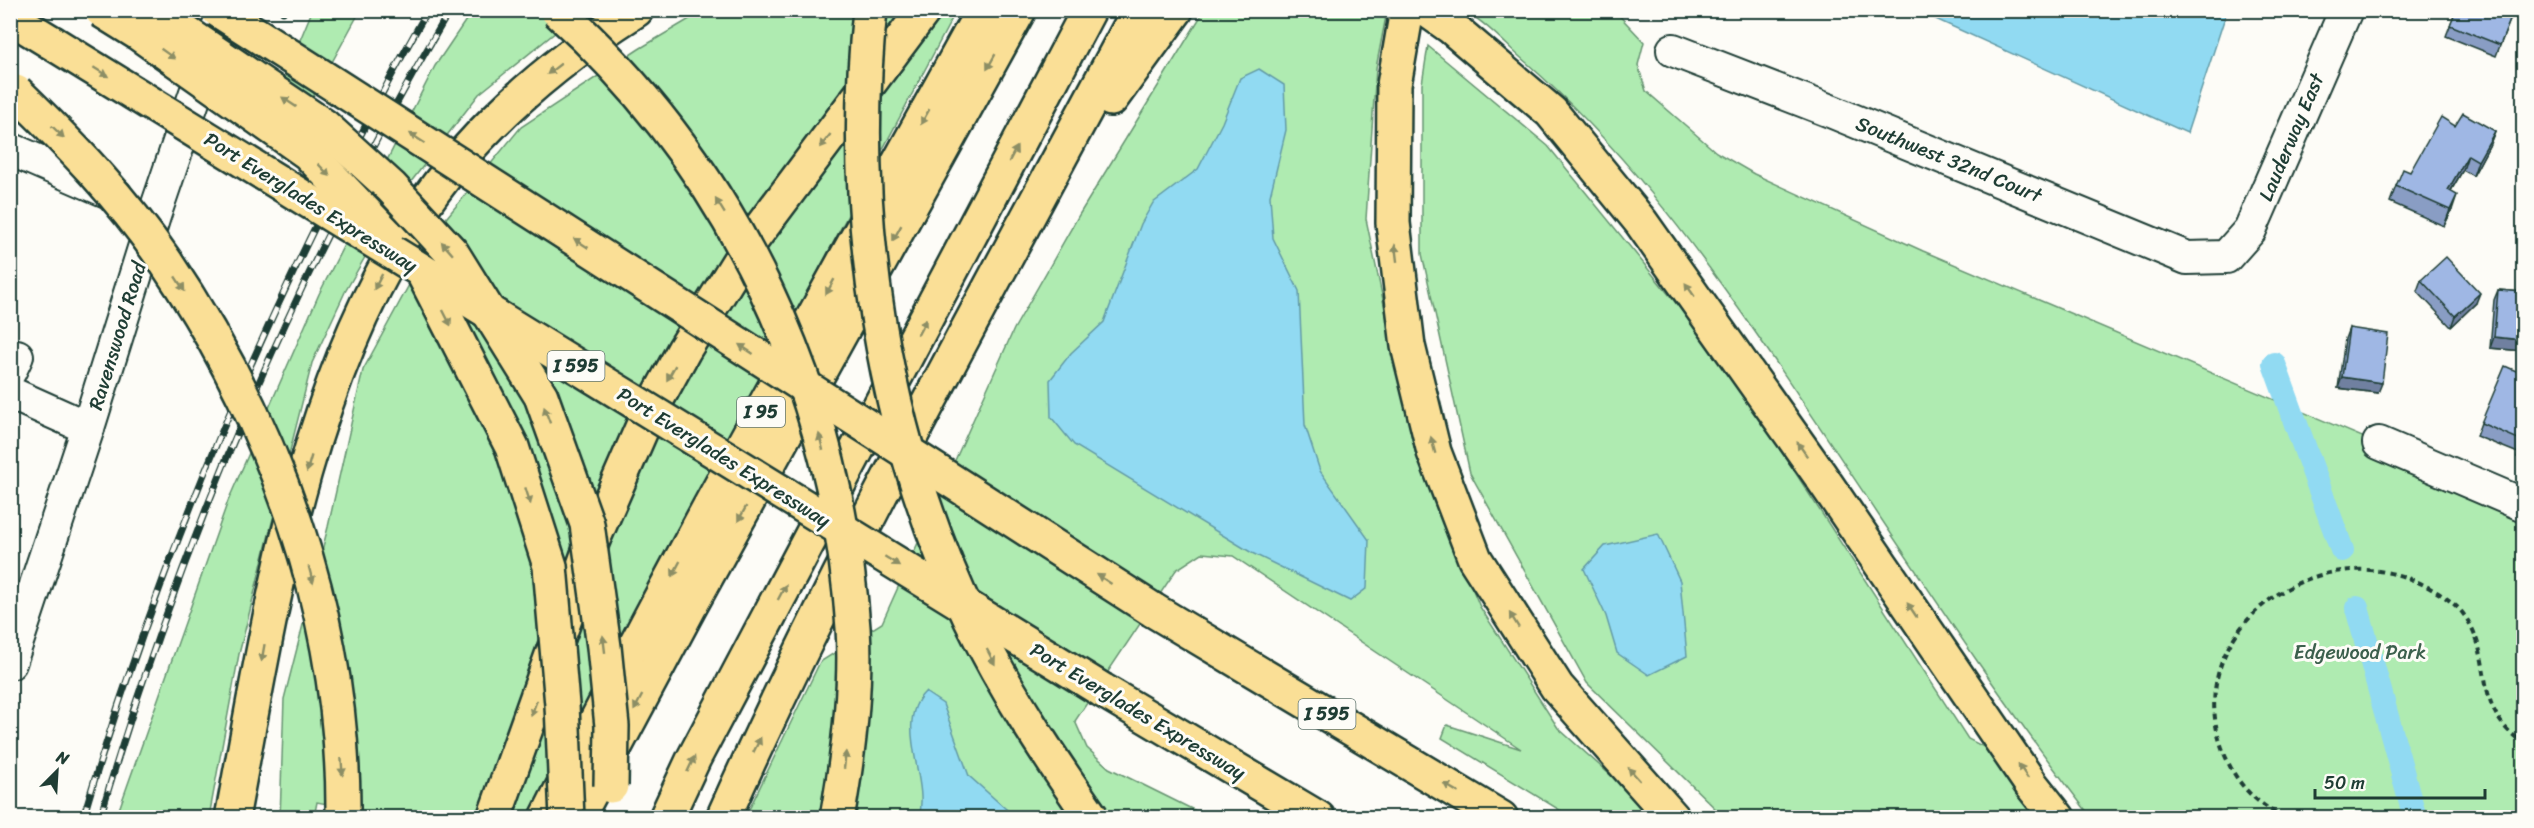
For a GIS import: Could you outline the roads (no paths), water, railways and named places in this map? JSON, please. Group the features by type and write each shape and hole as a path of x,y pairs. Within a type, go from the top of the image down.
{"highway":[{"path":"101,10 138,33 308,153 425,274 512,447 550,566 562,705 567,818"},
{"path":"152,10 324,126 391,187 452,253 541,396 587,524 610,704 611,786 602,818"},
{"name":"I 595","path":"218,10 1153,610 1501,818"},
{"path":"557,10 617,69 687,154 748,251 792,348 816,421 835,497 846,557 853,630 852,693 837,818"},
{"path":"232,818 267,632 287,541 310,459 339,372 367,302 415,217 486,130 542,79 600,33 636,10"},
{"path":"870,10 864,107 864,167 870,246 895,399 916,476 938,543 971,620 1047,754 1092,818"},
{"path":"494,818 593,540 645,421 684,350 754,237 924,10"},
{"name":"I 95","path":"547,818 702,521 983,10"},
{"path":"577,818 689,608 1019,10"},
{"path":"666,818 694,758 1089,10"},
{"path":"723,818 867,524 1139,10"},
{"path":"1045,187 1176,10"},
{"path":"1407,10 1394,85 1393,223 1408,346 1434,452 1475,559 1557,687 1673,818"},
{"path":"1427,10 1451,27 1551,112 1641,222 1820,475 2031,784 2058,818"},
{"name":"Port Everglades Expressway","path":"10,17 1102,690 1318,818"},
{"path":"13,90 64,138 115,195 165,260 209,330 246,399 280,475 322,619 337,700 343,778 343,818"}],"street":[{"name":"Ravenswood Road","path":"10,663 19,609 88,428 155,213 224,10"},
{"name":"Lauderway East","path":"2226,257 2250,230 2346,10"},
{"name":"Southwest 32nd Court","path":"1673,50 1833,112 2187,258 2226,257"},
{"path":"10,149 155,213"},
{"path":"10,393 88,428"},
{"path":"2379,443 2523,505"}],"water":[{"path":"2227,10 2187,133 1918,11"},
{"path":"1259,69 1284,85 1286,130 1270,196 1273,238 1299,291 1305,425 1320,471 1369,540 1367,588 1350,601 1252,553 1074,445 1051,417 1050,380 1071,353 1104,322 1141,224 1153,203 1198,169 1222,123 1240,78"},
{"path":"1658,534 1680,581 1687,656 1649,675 1617,653 1606,616 1584,569 1605,546"},
{"path":"925,692 943,704 969,776 1015,817 919,817 920,786 914,753 912,720 916,705"}],"waterway":[{"path":"2274,364 2342,550"},
{"path":"2357,608 2415,818"}],"railway":[{"path":"83,818 133,662 161,585 253,359 335,186 428,10"},
{"path":"100,818 168,609 207,506 250,403 344,202 450,10"}],"park label":[{"name":"Edgewood Park","path":"2360,652"}]}
